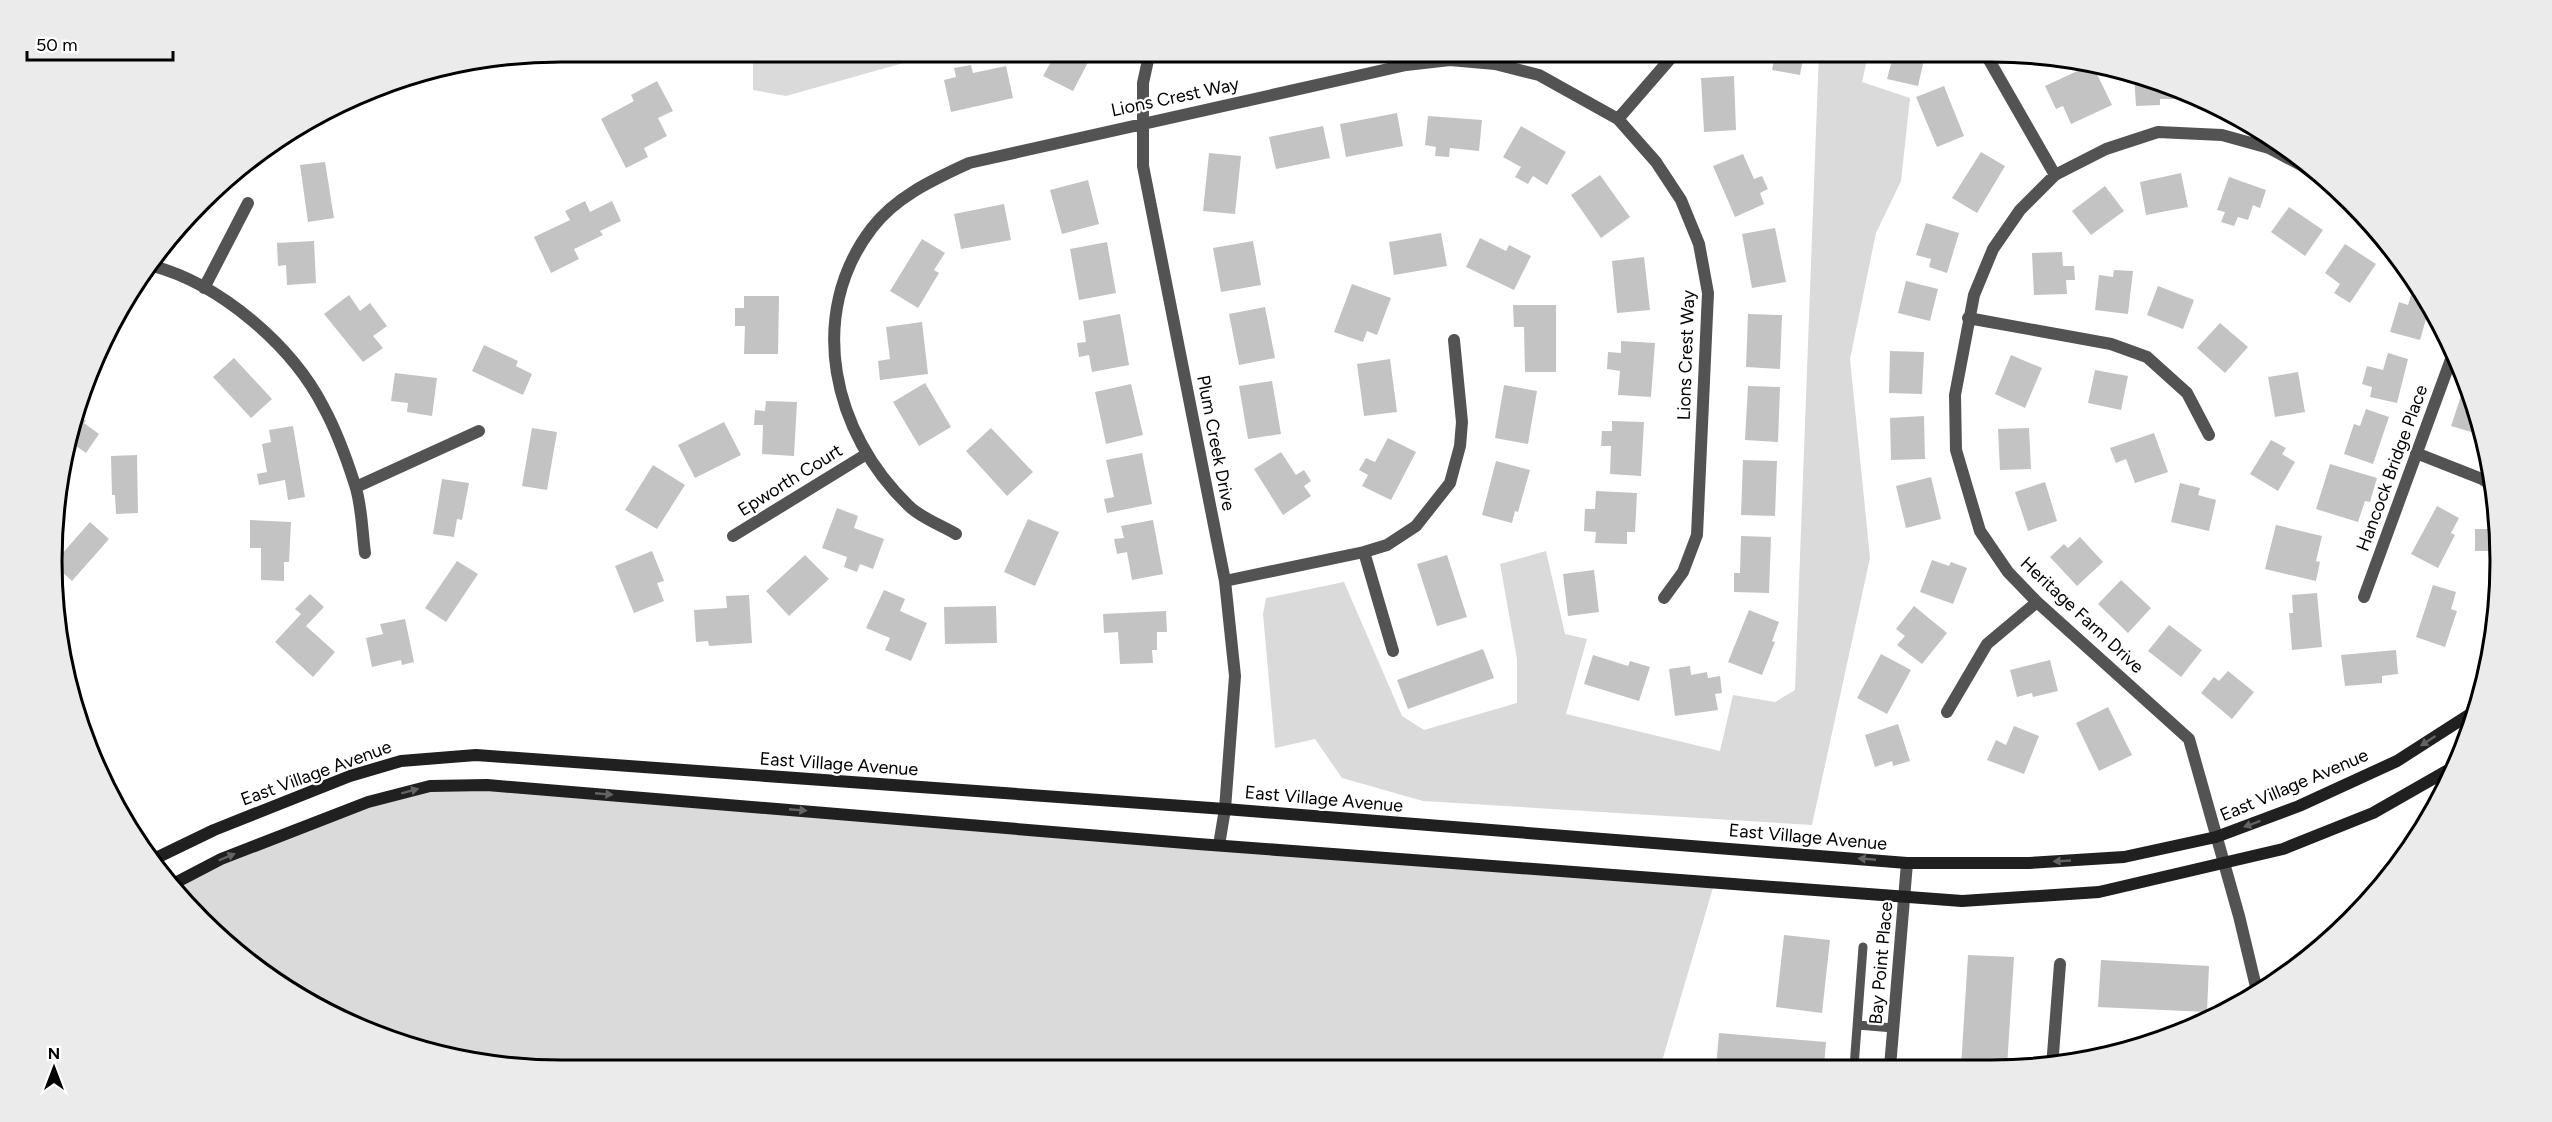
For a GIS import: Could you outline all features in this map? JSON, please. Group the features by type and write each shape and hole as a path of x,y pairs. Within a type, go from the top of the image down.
{"street":[{"name":"Plum Creek Drive","path":"1148,62 1143,84 1143,166 1225,581 1235,676 1225,809 1219,845"},
{"name":"Lions Crest Way","path":"956,534 910,508 865,455 839,391 833,361 833,321 839,294 856,252 873,226 919,186 969,163 1406,65 1432,62"},
{"name":"Lions Crest Way","path":"1472,62 1495,64 1539,75 1618,119 1656,162 1681,200 1699,244 1708,292 1697,535 1683,572 1664,598"},
{"path":"1618,119 1667,62"},
{"path":"1990,62 2055,175"},
{"name":"Heritage Farm Drive","path":"2255,985 2189,739 2037,602 2008,572 1980,531 1956,450 1955,395 1968,318 1974,295 1993,249 2020,210 2055,175 2106,149 2158,132 2222,135 2269,148 2279,153"},
{"path":"204,288 248,203"},
{"path":"158,267 179,273 238,309 275,342 309,384 325,409 356,487 366,553"},
{"path":"1968,318 2110,344 2147,357 2187,393 2209,435"},
{"path":"1225,581 1364,552 1387,545 1416,526 1450,483 1460,446 1462,423 1454,340"},
{"name":"Hancock Bridge Place","path":"2364,597 2449,364"},
{"path":"356,487 479,431"},
{"path":"2416,453 2484,482"},
{"name":"Epworth Court","path":"733,536 865,455"},
{"path":"1364,552 1393,651"},
{"path":"1947,712 1987,644 2037,602"},
{"name":"East Village Avenue","path":"159,857 214,830 350,776 401,761 476,755 1225,809 1907,863 2029,863 2124,857 2216,837 2299,806 2397,762 2465,717"},
{"path":"178,881 221,859 368,802 430,786 487,784 1219,845 1962,901 2099,892 2224,865 2283,849 2373,813 2442,774"},
{"name":"Bay Point Place","path":"1891,1060 1907,863"},
{"path":"2053,1056 2060,964"}],"lane":[{"path":"1855,1060 1863,947"},
{"path":"1858,1025 1893,1028"}],"shaded area":[{"path":"753,62 907,62 786,96 753,90"},
{"path":"1819,62 1867,62 1862,82 1910,98 1901,181 1876,233 1850,359 1870,558 1812,825 1423,801 1342,778 1315,739 1275,748 1263,614 1266,598 1344,582 1402,716 1424,730 1517,703 1517,659 1500,564 1546,551 1565,634 1587,639 1566,714 1720,751 1733,695 1775,702 1795,690"},
{"path":"430,786 1715,881 1662,1060 561,1060 496,1056 432,1043 370,1022 311,994 232,937 178,881 221,859"}],"building":[{"path":"1051,62 1088,62 1073,91 1043,76"},
{"path":"1774,62 1802,62 1800,75 1772,70"},
{"path":"1891,62 1923,62 1918,86 1887,79"},
{"path":"971,65 973,73 1006,66 1013,98 951,112 944,80 956,77 954,68"},
{"path":"2080,70 2096,73 2112,105 2071,124 2063,106 2056,109 2045,86"},
{"path":"1734,76 1736,130 1704,132 1701,78"},
{"path":"657,81 673,111 658,118 667,136 644,148 648,157 626,168 601,119 634,101 631,95"},
{"path":"2135,83 2180,99 2160,99 2160,105 2136,106"},
{"path":"1944,86 1964,136 1937,147 1916,97"},
{"path":"1397,113 1403,146 1346,157 1340,124"},
{"path":"1428,116 1482,120 1479,151 1450,148 1449,157 1435,156 1436,147 1425,145"},
{"path":"1323,126 1330,158 1276,169 1269,137"},
{"path":"1521,126 1566,152 1547,185 1533,176 1528,184 1515,177 1521,167 1503,157"},
{"path":"1981,152 2005,166 1977,213 1952,198"},
{"path":"1209,153 1241,156 1235,214 1203,211"},
{"path":"1743,154 1754,179 1762,176 1768,189 1760,193 1764,204 1735,217 1713,166"},
{"path":"325,162 334,218 308,222 300,165"},
{"path":"2181,173 2188,207 2146,215 2140,182"},
{"path":"1600,175 1630,217 1601,238 1571,195"},
{"path":"2229,177 2266,190 2260,208 2253,205 2248,220 2238,217 2234,226 2221,222 2225,212 2217,210"},
{"path":"1088,180 1099,224 1062,234 1050,190"},
{"path":"2105,186 2124,211 2091,235 2072,211"},
{"path":"585,201 590,212 612,201 621,221 600,231 603,235 574,249 579,259 551,273 534,237 570,220 565,211"},
{"path":"1004,204 1011,240 961,249 954,214"},
{"path":"2289,207 2323,230 2305,256 2271,232"},
{"path":"1926,223 1959,233 1947,273 1929,267 1931,259 1916,255"},
{"path":"1775,228 1786,282 1752,288 1742,234"},
{"path":"1441,233 1447,266 1394,275 1389,242"},
{"path":"1480,238 1506,251 1509,245 1531,256 1514,290 1466,267"},
{"path":"922,239 945,253 934,270 939,273 918,308 890,291"},
{"path":"314,241 316,283 287,285 286,265 278,266 277,243"},
{"path":"1253,241 1261,285 1221,292 1213,248"},
{"path":"1107,242 1116,293 1079,300 1070,249"},
{"path":"2345,244 2376,264 2350,303 2334,293 2340,284 2325,273"},
{"path":"2062,252 2063,266 2074,266 2075,280 2066,280 2067,294 2034,295 2032,253"},
{"path":"1644,257 1650,310 1617,313 1612,261"},
{"path":"2114,270 2133,271 2128,314 2095,310 2099,275 2113,277"},
{"path":"1906,281 1938,289 1930,321 1898,313"},
{"path":"1352,284 1391,298 1377,335 1367,331 1363,342 1334,332"},
{"path":"2158,286 2194,300 2183,329 2147,315"},
{"path":"2412,292 2427,316 2420,340 2390,332 2399,302 2408,305"},
{"path":"349,295 360,311 370,303 387,326 373,336 383,348 363,362 324,314"},
{"path":"744,296 779,296 778,354 744,354 745,326 735,326 735,308 744,308"},
{"path":"1513,305 1556,305 1556,372 1525,372 1524,327 1514,327"},
{"path":"1265,307 1275,358 1239,365 1229,314"},
{"path":"1120,314 1129,365 1092,372 1089,355 1079,357 1077,343 1086,342 1083,321"},
{"path":"1748,314 1782,315 1780,369 1746,367"},
{"path":"922,322 928,374 880,380 878,361 890,359 886,327"},
{"path":"2220,323 2248,347 2225,373 2197,348"},
{"path":"1621,341 1655,343 1651,397 1618,395 1620,371 1607,369 1608,352 1621,353"},
{"path":"484,345 518,361 516,366 532,374 523,395 472,371"},
{"path":"1890,351 1924,352 1922,394 1889,393"},
{"path":"2388,353 2408,359 2397,403 2370,397 2372,387 2362,384 2367,366 2383,370"},
{"path":"2011,355 2042,368 2025,408 1995,394"},
{"path":"234,358 272,399 251,418 213,377"},
{"path":"1390,359 1397,412 1364,416 1357,364"},
{"path":"2095,370 2128,376 2121,410 2088,403"},
{"path":"2298,372 2305,412 2275,417 2268,377"},
{"path":"395,373 437,378 432,416 407,412 408,403 391,401"},
{"path":"1272,381 1281,434 1248,439 1239,386"},
{"path":"925,383 951,427 919,446 893,402"},
{"path":"1131,384 1143,435 1106,444 1095,392"},
{"path":"1504,385 1537,391 1528,444 1495,438"},
{"path":"1748,386 1780,387 1778,442 1745,440"},
{"path":"2461,396 2463,396 2473,433 2451,426"},
{"path":"766,401 797,402 794,456 762,454 763,425 754,425 755,410 765,411"},
{"path":"2366,409 2389,417 2373,464 2344,454 2354,424 2360,426"},
{"path":"1924,416 1925,459 1891,460 1890,418"},
{"path":"83,419 86,421 84,423 99,434 86,453 76,446"},
{"path":"1612,421 1644,422 1641,476 1610,474 1611,446 1601,446 1602,431 1612,431"},
{"path":"724,422 741,455 695,478 678,445"},
{"path":"293,426 305,497 288,500 285,480 259,485 257,474 267,472 262,444 271,442 269,430"},
{"path":"532,428 557,432 547,490 522,486"},
{"path":"991,428 1033,472 1007,496 966,451"},
{"path":"2029,428 2031,469 2000,470 1998,429"},
{"path":"2154,433 2168,472 2135,483 2126,459 2116,463 2110,448"},
{"path":"1388,438 1416,452 1391,500 1362,486 1368,475 1359,470 1366,458 1375,462"},
{"path":"2271,440 2286,448 2282,454 2295,462 2278,491 2250,474"},
{"path":"1281,452 1296,475 1304,470 1311,481 1304,486 1311,496 1283,515 1254,469"},
{"path":"1142,453 1152,504 1107,513 1104,499 1114,497 1106,460"},
{"path":"137,455 138,513 116,514 115,495 112,495 111,456"},
{"path":"1743,460 1777,461 1775,516 1741,515"},
{"path":"1496,461 1530,470 1518,512 1515,511 1512,523 1482,515"},
{"path":"2330,464 2377,478 2370,502 2365,501 2358,522 2316,509"},
{"path":"653,465 685,485 657,529 625,510"},
{"path":"1931,477 1941,519 1906,528 1896,486"},
{"path":"442,479 469,483 462,520 457,519 454,537 433,534"},
{"path":"2045,482 2057,521 2028,531 2015,492"},
{"path":"2180,483 2200,488 2198,495 2216,500 2209,531 2171,522"},
{"path":"1596,491 1637,493 1635,532 1627,532 1627,544 1595,543 1596,532 1584,531 1585,509 1595,509"},
{"path":"2437,506 2459,518 2451,533 2455,535 2438,568 2411,554"},
{"path":"837,508 858,516 854,528 884,539 873,569 860,564 857,572 844,567 847,557 822,548"},
{"path":"1028,519 1059,532 1035,586 1004,572"},
{"path":"250,520 291,522 289,562 284,562 284,581 261,580 261,548 250,548"},
{"path":"1153,520 1163,574 1132,580 1127,552 1117,554 1114,539 1124,538 1121,526"},
{"path":"90,522 109,539 72,581 62,572 62,554"},
{"path":"2276,525 2322,536 2316,561 2320,562 2316,581 2265,569"},
{"path":"2475,529 2489,529 2490,551 2475,551"},
{"path":"1741,536 1771,537 1769,593 1734,592 1734,573 1740,573"},
{"path":"2080,537 2103,562 2077,586 2050,557 2064,544 2068,548"},
{"path":"652,551 664,581 657,583 664,601 634,613 615,566"},
{"path":"805,555 829,579 789,616 766,591"},
{"path":"1447,555 1467,617 1437,626 1417,564"},
{"path":"1932,560 1949,566 1951,562 1967,568 1953,604 1920,592"},
{"path":"457,561 478,574 446,622 425,608"},
{"path":"1594,570 1599,612 1568,616 1563,574"},
{"path":"2121,580 2151,608 2128,633 2098,604"},
{"path":"2433,585 2456,592 2451,609 2457,611 2445,647 2416,637"},
{"path":"884,590 905,599 900,611 927,623 911,661 885,650 890,638 866,628"},
{"path":"2317,593 2322,647 2292,650 2289,613 2293,613 2292,595"},
{"path":"310,594 324,607 306,626 335,652 313,677 275,642 301,614 295,609"},
{"path":"749,595 752,643 709,646 708,641 696,642 694,610 727,608 726,596"},
{"path":"996,606 997,643 945,644 944,607"},
{"path":"1914,606 1947,633 1922,664 1897,645 1905,636 1896,629"},
{"path":"1749,610 1779,622 1772,641 1775,642 1762,675 1728,662"},
{"path":"1166,611 1167,632 1157,632 1157,650 1152,650 1153,663 1120,664 1118,632 1104,633 1103,614"},
{"path":"405,619 414,662 402,665 401,660 372,667 366,638 383,634 380,624"},
{"path":"2169,625 2202,650 2181,677 2148,651"},
{"path":"1483,649 1494,678 1408,709 1397,680"},
{"path":"2396,650 2398,674 2382,676 2382,683 2345,686 2341,655"},
{"path":"1881,654 1911,670 1887,714 1857,698"},
{"path":"1593,655 1628,666 1630,661 1650,667 1639,701 1584,684"},
{"path":"2050,660 2058,691 2033,697 2032,693 2017,697 2010,670"},
{"path":"1690,666 1691,675 1707,672 1708,678 1720,676 1722,693 1715,694 1718,710 1675,716 1669,669"},
{"path":"2228,671 2254,692 2232,719 2201,693 2214,677 2219,681"},
{"path":"2108,707 2132,755 2099,771 2076,723"},
{"path":"1898,724 1910,761 1893,766 1892,761 1875,767 1865,735"},
{"path":"2014,726 2039,736 2024,774 1987,760 1996,740 2006,745"},
{"path":"1784,935 1830,940 1822,1013 1776,1007"},
{"path":"1968,955 2014,957 2007,1060 1961,1060"},
{"path":"2101,960 2209,966 2205,1012 2098,1007"},
{"path":"1719,1033 1826,1042 1825,1060 1717,1060"}]}
